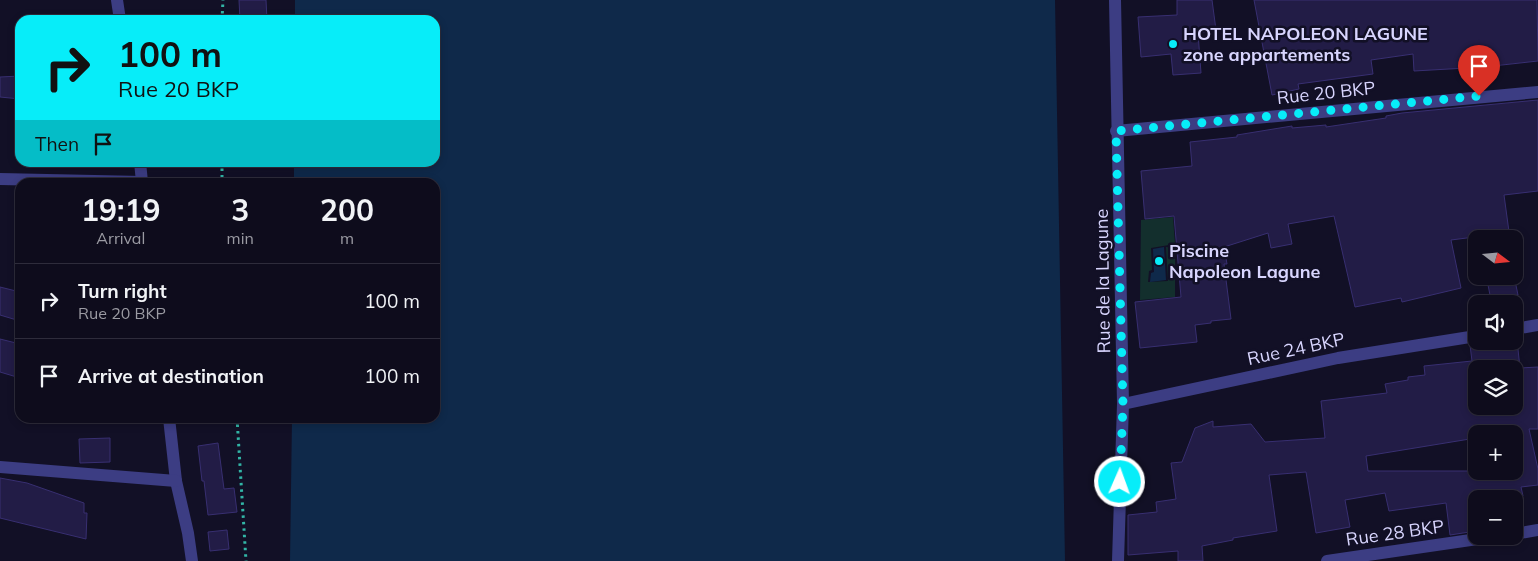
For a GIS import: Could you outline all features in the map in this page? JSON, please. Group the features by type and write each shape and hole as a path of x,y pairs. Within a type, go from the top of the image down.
{"street":[{"path":"117,0 119,15"},
{"name":"Rue de la Lagune","path":"1115,0 1116,131 1123,404 1118,561"},
{"name":"Rue 20 BKP","path":"1116,131 1538,92"},
{"path":"0,180 15,180"},
{"path":"1523,328 1538,325"},
{"name":"Rue 24 BKP","path":"1123,404 1338,358 1468,337"},
{"path":"170,423 176,481 188,533 192,561"},
{"path":"0,467 176,481"},
{"path":"1523,532 1538,530"},
{"name":"Rue 28 BKP","path":"1327,561 1468,540"}],"path":[{"path":"222,0 222,15"},
{"path":"237,423 246,561"}],"green space":[{"path":"1173,217 1175,244 1151,248 1152,270 1149,271 1148,282 1168,281 1166,247 1175,248 1175,297 1140,300 1141,220"}],"water":[{"path":"295,0 1055,0 1065,561 290,561 292,423 440,423 440,178 294,178 294,167 440,167 440,15 295,15"},
{"name":"Piscine Napoleon Lagune","path":"1164,247 1166,280 1150,282 1151,273 1154,272 1153,249"}],"building":[{"path":"239,0 266,0 267,15 240,15"},
{"path":"1177,0 1212,0 1216,30 1198,33 1201,73 1173,75 1171,54 1141,57 1138,17 1177,15"},
{"path":"1254,0 1537,0 1538,61 1484,67 1414,71 1413,54 1371,60 1373,74 1298,84 1299,89 1272,95"},
{"path":"15,76 15,98 0,97 0,77"},
{"path":"1538,100 1538,191 1504,195 1509,230 1468,230 1468,238 1451,240 1461,288 1402,302 1401,298 1355,307 1334,216 1288,224 1292,244 1271,248 1268,233 1224,247 1227,264 1224,264 1231,319 1195,325 1197,342 1140,348 1135,302 1181,297 1174,216 1145,219 1141,171 1192,166 1190,142 1237,137 1237,135 1292,126 1292,128 1326,125 1326,127 1386,118 1386,116"},
{"path":"1488,285 1516,285 1518,295 1490,295"},
{"path":"0,287 15,291 15,320 0,315"},
{"path":"0,339 15,343 15,376 0,372"},
{"path":"1471,350 1518,350 1519,360 1472,360"},
{"path":"1468,361 1468,415 1523,415 1523,368 1538,367 1538,429 1529,429 1538,469 1538,485 1521,487 1522,490 1468,490 1468,532 1450,535 1446,503 1389,511 1385,493 1345,500 1350,527 1316,533 1306,472 1269,475 1277,531 1233,538 1233,540 1202,546 1203,561 1178,561 1178,551 1128,555 1128,515 1157,512 1156,502 1176,499 1171,463 1182,462 1195,428 1213,421 1213,427 1251,424 1265,442 1325,438 1321,401 1387,393 1385,384 1408,380 1408,377 1425,375 1424,366"},
{"path":"110,438 110,462 80,463 79,439"},
{"path":"218,443 224,489 234,488 237,512 208,515 198,446"},
{"path":"0,478 27,483 84,503 84,513 87,513 86,539 0,518"},
{"path":"227,530 229,549 210,551 208,532"}],"place":[{"name":"HOTEL NAPOLEON LAGUNE zone appartements","path":"1173,44"},
{"name":"Piscine Napoleon Lagune","path":"1159,261"}],"route":[{"path":"1120,482 1123,404 1116,131 1479,96"}]}
